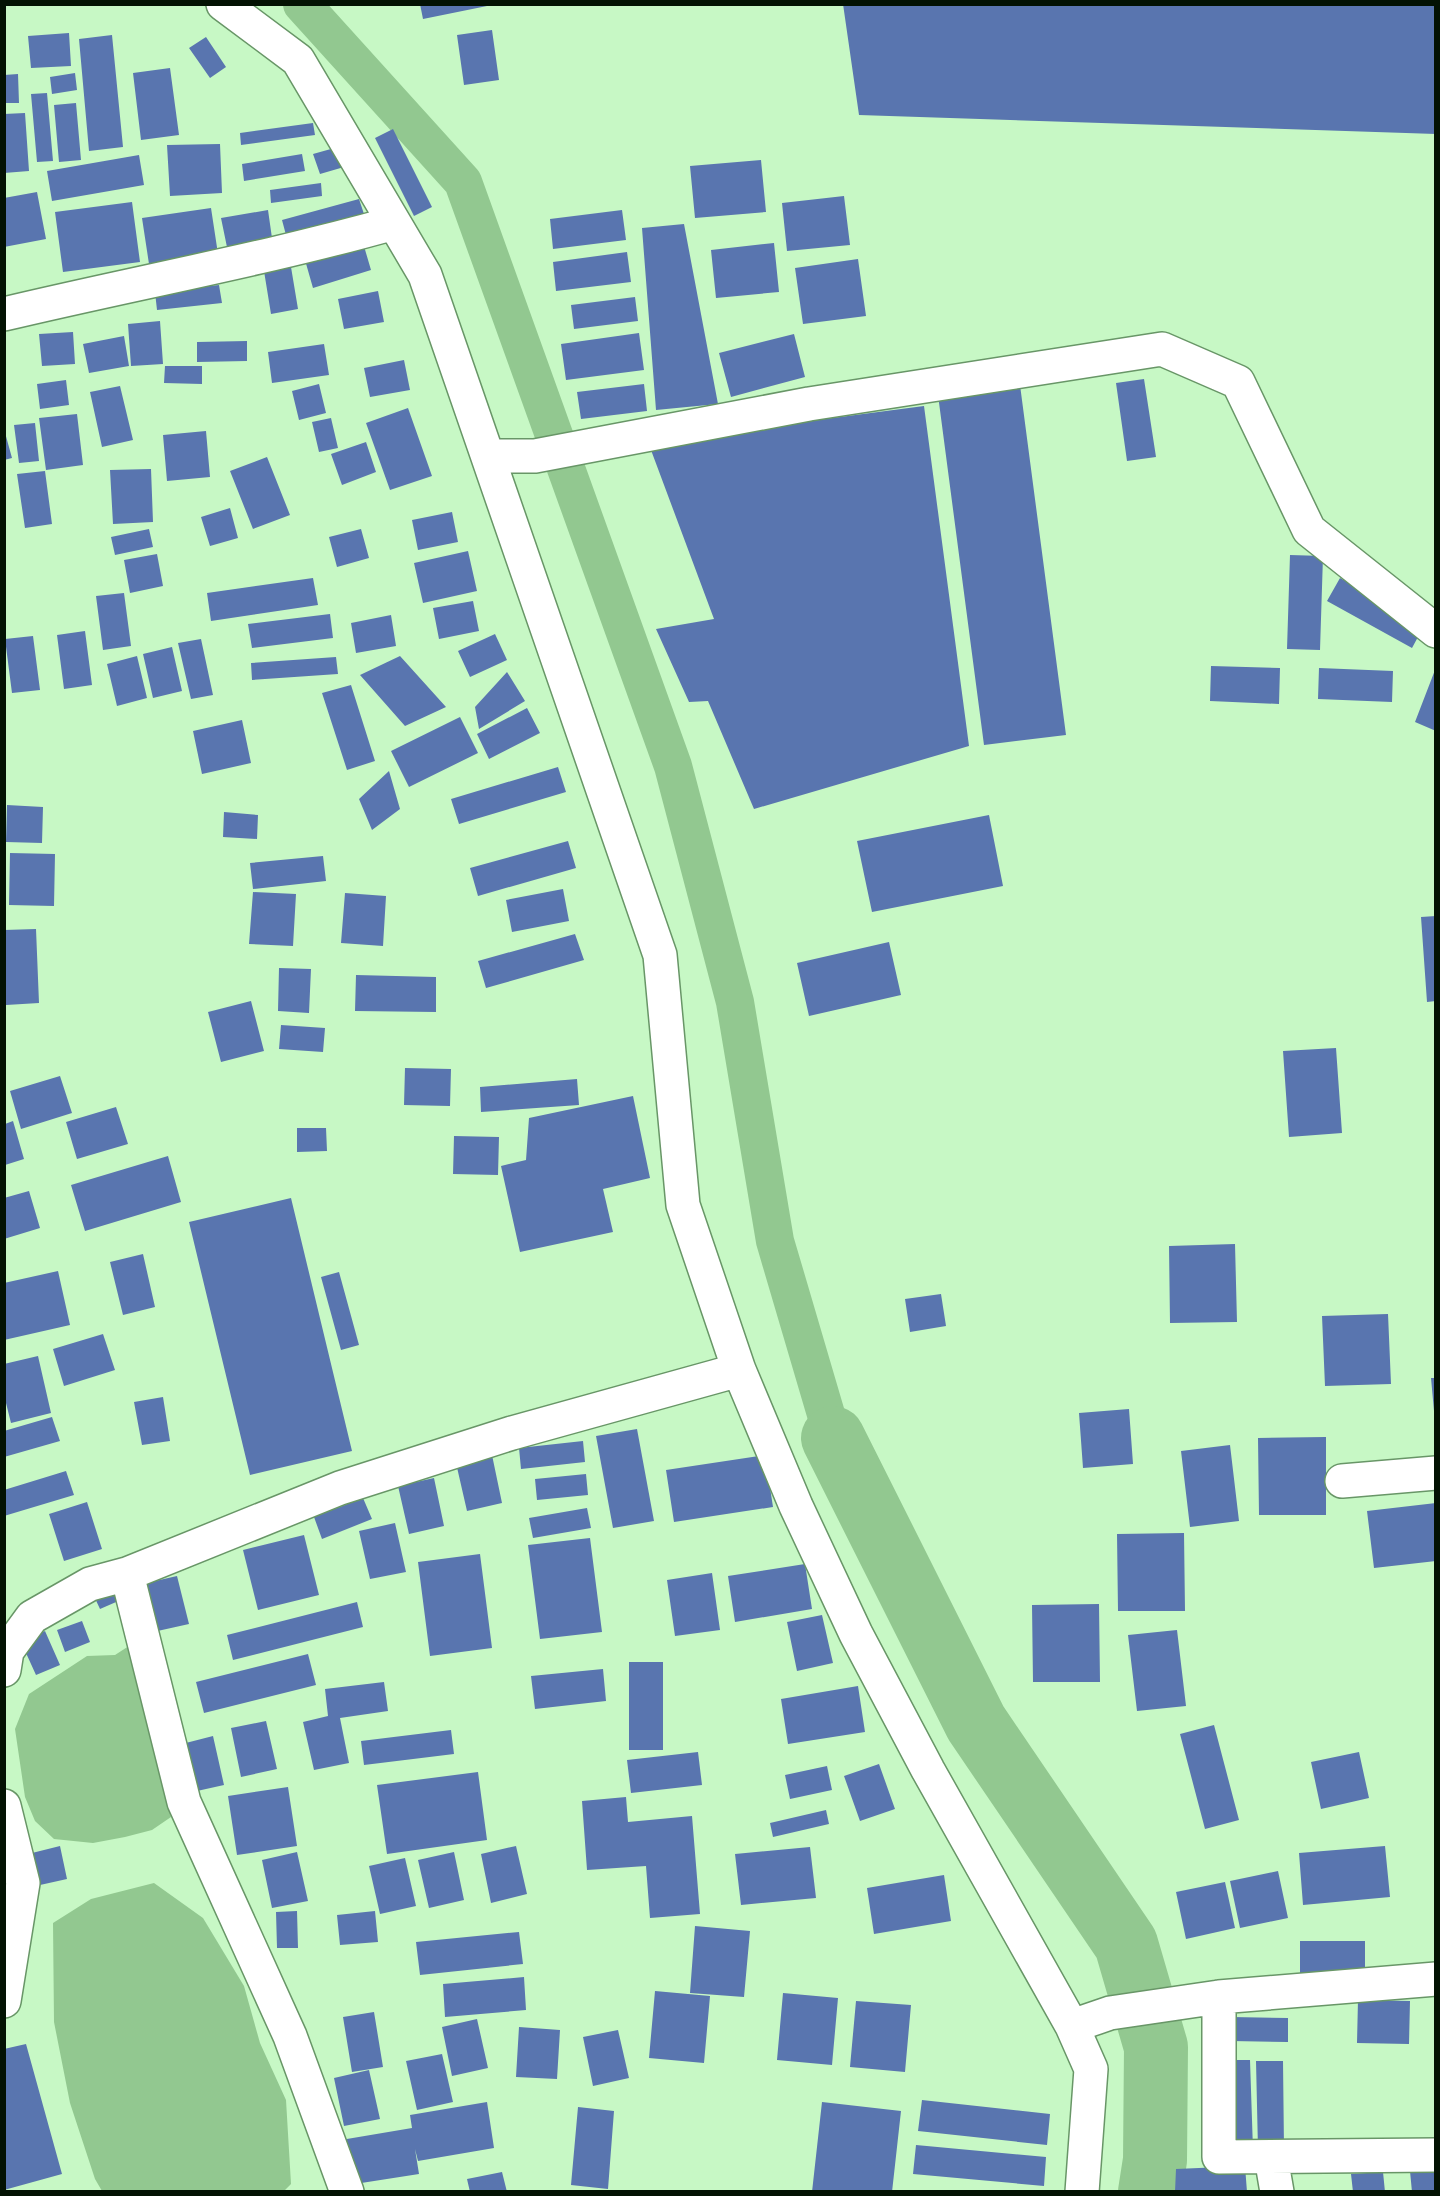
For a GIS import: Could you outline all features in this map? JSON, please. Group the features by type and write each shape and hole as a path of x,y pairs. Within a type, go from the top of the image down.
{"street":[{"path":"223,4 298,60 425,275 660,955 682,1205 739,1370 796,1506 856,1634 928,1770 1072,2026 1091,2069 1082,2192"},
{"path":"4,314 311,246 394,223"},
{"path":"488,456 535,456 809,404 1162,349 1238,382 1309,530 1436,631"},
{"path":"4,1670 7,1651 32,1617 90,1584 127,1574 340,1488 512,1432 739,1370"},
{"path":"1342,1481 1436,1473"},
{"path":"127,1574 184,1802 290,2036 347,2192"},
{"path":"4,1806 22,1883 4,2001"},
{"path":"1072,2026 1110,2013 1219,1997 1436,1979"},
{"path":"1219,1997 1219,2157 1436,2155"},
{"path":"1271,2157 1277,2192"}],"shaded area":[{"path":"132,1644 171,1817 152,1830 125,1837 93,1843 54,1839 35,1821 25,1797 15,1729 29,1694 87,1656 115,1655"},
{"path":"154,1883 203,1918 244,1986 260,2043 286,2100 291,2184 284,2191 102,2191 95,2179 70,2103 54,2022 53,1923 91,1899"}],"building":[{"path":"420,4 487,4 487,6 423,19"},
{"path":"843,4 1436,4 1436,134 859,115"},
{"path":"492,30 499,80 464,85 457,35"},
{"path":"69,33 71,66 31,68 28,36"},
{"path":"112,35 123,147 89,151 79,39"},
{"path":"206,37 226,67 210,78 189,48"},
{"path":"170,68 179,135 141,140 133,73"},
{"path":"75,73 77,90 52,94 50,77"},
{"path":"18,74 19,103 4,103 4,75"},
{"path":"47,93 53,161 37,162 31,94"},
{"path":"76,103 81,160 59,162 54,105"},
{"path":"25,113 29,171 4,173 4,114"},
{"path":"313,123 315,135 241,145 240,133"},
{"path":"393,129 432,207 414,216 375,138"},
{"path":"220,144 222,193 170,196 167,145"},
{"path":"338,147 344,167 320,174 313,154"},
{"path":"302,154 305,171 244,181 242,164"},
{"path":"139,155 144,185 52,201 47,171"},
{"path":"761,160 766,212 695,218 690,166"},
{"path":"321,183 322,196 271,203 270,190"},
{"path":"37,192 46,239 4,247 4,198"},
{"path":"844,196 850,245 787,251 782,203"},
{"path":"359,199 364,214 286,235 282,220"},
{"path":"132,202 140,262 63,272 55,212"},
{"path":"211,208 218,254 149,264 142,218"},
{"path":"268,210 273,245 228,252 221,218"},
{"path":"622,210 626,240 553,249 550,219"},
{"path":"684,224 718,404 656,410 642,228"},
{"path":"361,236 371,270 313,288 303,253"},
{"path":"774,243 779,292 716,298 711,250"},
{"path":"627,252 631,282 556,291 553,262"},
{"path":"858,259 866,316 803,324 795,268"},
{"path":"291,267 298,309 271,314 264,271"},
{"path":"219,285 222,303 157,310 155,292"},
{"path":"378,291 384,322 344,329 338,299"},
{"path":"635,297 638,321 574,329 571,305"},
{"path":"160,321 163,364 131,366 128,324"},
{"path":"73,332 75,364 42,366 39,334"},
{"path":"639,333 644,370 566,380 561,344"},
{"path":"794,334 805,377 731,397 719,353"},
{"path":"124,336 129,366 89,373 83,344"},
{"path":"247,341 247,361 197,362 197,342"},
{"path":"324,344 329,375 272,383 268,352"},
{"path":"404,360 410,390 370,397 364,368"},
{"path":"165,366 202,366 202,384 164,383"},
{"path":"1144,379 1156,457 1127,461 1116,383"},
{"path":"66,380 69,405 40,409 37,384"},
{"path":"319,384 326,413 299,420 292,391"},
{"path":"644,384 647,411 581,419 577,392"},
{"path":"1020,385 1066,735 984,745 938,395"},
{"path":"120,386 133,440 102,447 90,392"},
{"path":"924,406 969,746 754,809 708,701 689,702 656,629 714,619 648,442"},
{"path":"408,408 432,476 390,490 366,423"},
{"path":"77,414 83,465 46,470 39,418"},
{"path":"331,418 338,448 319,452 312,422"},
{"path":"35,423 39,461 19,463 14,425"},
{"path":"4,429 12,458 4,460"},
{"path":"206,431 210,477 167,481 163,435"},
{"path":"366,442 376,472 342,485 331,454"},
{"path":"267,457 290,515 253,529 230,471"},
{"path":"151,469 153,522 113,524 110,470"},
{"path":"45,471 52,524 25,528 17,474"},
{"path":"230,508 238,538 210,546 201,517"},
{"path":"452,512 458,542 418,550 412,520"},
{"path":"149,529 153,547 115,555 111,537"},
{"path":"361,529 369,558 337,567 329,537"},
{"path":"468,551 477,591 423,603 414,563"},
{"path":"157,554 163,586 130,593 124,560"},
{"path":"1290,555 1323,556 1320,650 1287,649"},
{"path":"313,578 318,605 211,621 207,593"},
{"path":"1340,578 1425,624 1412,648 1327,601"},
{"path":"124,593 131,646 103,650 96,596"},
{"path":"473,601 479,631 439,639 433,608"},
{"path":"330,614 333,638 252,648 248,624"},
{"path":"391,615 396,646 356,653 351,623"},
{"path":"85,631 92,685 64,689 57,635"},
{"path":"495,634 507,660 470,677 458,651"},
{"path":"33,636 40,690 12,693 5,639"},
{"path":"201,639 213,695 191,699 178,643"},
{"path":"172,647 182,691 153,698 143,654"},
{"path":"137,656 147,698 117,706 107,664"},
{"path":"400,656 446,707 405,726 360,675"},
{"path":"336,657 338,674 252,680 251,663"},
{"path":"1211,666 1280,668 1279,704 1210,701"},
{"path":"1319,668 1393,671 1392,702 1318,699"},
{"path":"1436,670 1436,731 1415,722"},
{"path":"507,672 525,701 479,729 475,707"},
{"path":"351,685 375,761 347,770 322,693"},
{"path":"527,708 540,733 489,759 477,734"},
{"path":"460,717 478,753 409,787 391,751"},
{"path":"242,720 251,763 202,774 193,731"},
{"path":"558,767 566,792 459,824 451,799"},
{"path":"389,771 400,809 372,830 359,799"},
{"path":"7,805 43,807 42,843 6,842"},
{"path":"224,812 258,815 257,839 223,837"},
{"path":"989,815 1003,886 872,912 857,841"},
{"path":"568,841 576,868 478,896 470,868"},
{"path":"10,853 55,854 54,906 9,905"},
{"path":"323,856 326,881 253,889 250,863"},
{"path":"563,889 569,921 512,932 506,900"},
{"path":"253,892 296,894 293,946 249,944"},
{"path":"345,893 386,896 383,946 341,943"},
{"path":"1436,916 1436,1001 1427,1002 1421,917"},
{"path":"36,929 39,1003 6,1005 4,930"},
{"path":"575,934 584,960 486,988 478,961"},
{"path":"889,942 901,995 809,1016 797,963"},
{"path":"279,968 311,969 309,1013 278,1011"},
{"path":"356,975 436,977 436,1012 355,1011"},
{"path":"251,1001 264,1051 221,1062 208,1012"},
{"path":"281,1025 325,1028 323,1052 279,1049"},
{"path":"1336,1048 1342,1133 1289,1137 1283,1051"},
{"path":"405,1068 451,1069 450,1106 404,1105"},
{"path":"60,1076 72,1113 21,1129 10,1091"},
{"path":"577,1079 579,1105 481,1112 480,1087"},
{"path":"633,1096 650,1178 603,1189 613,1232 520,1252 501,1166 526,1160 529,1118"},
{"path":"116,1107 128,1144 77,1159 66,1122"},
{"path":"13,1121 24,1159 5,1165 5,1124"},
{"path":"297,1128 326,1128 327,1151 297,1152"},
{"path":"454,1136 499,1137 498,1175 453,1174"},
{"path":"168,1156 181,1202 85,1231 71,1185"},
{"path":"29,1191 40,1228 4,1239 4,1198"},
{"path":"291,1198 352,1451 250,1475 189,1222"},
{"path":"1235,1244 1237,1322 1170,1323 1169,1246"},
{"path":"143,1254 155,1307 123,1315 110,1262"},
{"path":"58,1271 70,1325 4,1340 4,1283"},
{"path":"339,1272 359,1345 341,1350 321,1277"},
{"path":"941,1294 946,1326 910,1332 905,1299"},
{"path":"1388,1314 1391,1384 1325,1386 1322,1316"},
{"path":"103,1334 115,1370 64,1386 53,1349"},
{"path":"38,1356 51,1413 11,1423 4,1395 4,1364"},
{"path":"1431,1378 1436,1378 1436,1411 1434,1411"},
{"path":"163,1397 170,1441 142,1445 134,1402"},
{"path":"1129,1409 1133,1464 1083,1468 1079,1413"},
{"path":"52,1417 60,1441 4,1457 4,1431"},
{"path":"637,1429 654,1521 613,1528 596,1436"},
{"path":"1326,1437 1326,1515 1259,1515 1258,1438"},
{"path":"583,1441 585,1462 521,1469 519,1448"},
{"path":"1230,1445 1239,1521 1190,1527 1181,1451"},
{"path":"492,1455 502,1503 467,1511 456,1463"},
{"path":"765,1455 773,1507 674,1522 666,1470"},
{"path":"66,1471 74,1495 4,1516 4,1490"},
{"path":"586,1474 588,1495 537,1500 535,1479"},
{"path":"434,1478 444,1526 409,1534 398,1486"},
{"path":"363,1498 372,1519 322,1539 314,1517"},
{"path":"87,1502 102,1549 64,1561 49,1514"},
{"path":"1436,1503 1436,1561 1374,1568 1367,1511"},
{"path":"587,1508 591,1528 533,1538 529,1518"},
{"path":"395,1523 406,1572 370,1579 359,1531"},
{"path":"1184,1533 1185,1611 1118,1611 1117,1534"},
{"path":"304,1535 319,1595 258,1610 243,1550"},
{"path":"590,1538 602,1632 540,1639 528,1545"},
{"path":"480,1554 492,1648 430,1656 418,1562"},
{"path":"805,1564 812,1609 735,1622 728,1576"},
{"path":"712,1573 720,1630 675,1636 667,1580"},
{"path":"177,1576 189,1624 153,1632 142,1584"},
{"path":"117,1584 123,1599 100,1609 93,1594"},
{"path":"357,1602 363,1627 233,1660 227,1635"},
{"path":"1099,1604 1100,1682 1033,1682 1032,1605"},
{"path":"822,1615 833,1663 797,1671 787,1622"},
{"path":"82,1621 90,1642 65,1652 57,1630"},
{"path":"1177,1630 1186,1706 1137,1711 1128,1635"},
{"path":"45,1631 60,1665 36,1675 21,1642"},
{"path":"308,1654 316,1685 204,1713 196,1682"},
{"path":"629,1662 663,1662 663,1750 629,1750"},
{"path":"603,1669 606,1701 535,1709 531,1676"},
{"path":"384,1682 388,1711 340,1718 349,1763 314,1770 303,1722 328,1716 325,1689"},
{"path":"858,1686 865,1732 788,1744 781,1699"},
{"path":"266,1721 277,1769 241,1777 231,1728"},
{"path":"1214,1725 1239,1820 1205,1829 1180,1734"},
{"path":"451,1730 454,1754 364,1765 361,1741"},
{"path":"213,1736 224,1785 188,1793 178,1745"},
{"path":"698,1752 702,1785 631,1793 627,1760"},
{"path":"1359,1752 1369,1798 1321,1809 1311,1762"},
{"path":"879,1764 895,1809 860,1821 844,1776"},
{"path":"827,1766 832,1790 790,1799 785,1775"},
{"path":"478,1772 487,1840 387,1854 377,1785"},
{"path":"288,1787 297,1846 237,1855 228,1796"},
{"path":"626,1797 628,1822 692,1816 700,1914 650,1918 646,1866 587,1870 582,1801"},
{"path":"826,1810 829,1824 773,1837 770,1823"},
{"path":"60,1846 67,1879 40,1885 32,1853"},
{"path":"516,1846 527,1894 491,1903 481,1854"},
{"path":"1385,1846 1390,1897 1303,1905 1299,1853"},
{"path":"810,1847 816,1898 741,1905 735,1854"},
{"path":"297,1852 308,1901 272,1908 262,1860"},
{"path":"454,1852 464,1900 429,1908 418,1860"},
{"path":"405,1858 416,1906 380,1914 369,1866"},
{"path":"1278,1871 1288,1918 1240,1928 1230,1881"},
{"path":"944,1875 951,1921 874,1934 867,1888"},
{"path":"1225,1882 1235,1928 1186,1939 1176,1892"},
{"path":"297,1911 298,1948 277,1948 276,1912"},
{"path":"375,1911 378,1942 340,1945 337,1915"},
{"path":"695,1926 750,1931 744,1997 690,1993"},
{"path":"519,1932 523,1964 420,1975 416,1942"},
{"path":"1300,1941 1365,1941 1365,1973 1300,1973"},
{"path":"524,1977 526,2010 445,2017 443,1984"},
{"path":"655,1991 710,1996 704,2063 649,2058"},
{"path":"783,1993 838,1998 832,2065 777,2060"},
{"path":"1358,2000 1410,2001 1409,2044 1357,2043"},
{"path":"856,2001 911,2005 905,2072 850,2067"},
{"path":"374,2012 383,2067 352,2072 343,2017"},
{"path":"1231,2017 1288,2018 1288,2042 1231,2041"},
{"path":"477,2019 488,2068 452,2076 442,2027"},
{"path":"519,2027 560,2030 557,2079 516,2077"},
{"path":"618,2030 629,2078 593,2086 583,2037"},
{"path":"26,2044 62,2174 4,2190 4,2049"},
{"path":"442,2054 453,2102 417,2110 406,2061"},
{"path":"1226,2060 1250,2060 1253,2150 1229,2150"},
{"path":"1256,2061 1283,2061 1284,2149 1258,2150"},
{"path":"369,2070 380,2119 344,2126 334,2078"},
{"path":"922,2100 1050,2114 1047,2145 918,2131"},
{"path":"487,2102 494,2148 418,2161 415,2149 419,2174 342,2186 335,2141 412,2128 410,2115"},
{"path":"822,2102 901,2111 892,2192 812,2192"},
{"path":"578,2107 614,2111 608,2189 571,2185"},
{"path":"916,2145 1046,2157 1044,2186 913,2174"},
{"path":"1245,2166 1247,2192 1175,2192 1176,2169"},
{"path":"1436,2169 1436,2192 1412,2192 1410,2171"},
{"path":"502,2172 507,2192 470,2192 467,2179"},
{"path":"1383,2172 1385,2192 1353,2192 1351,2174"}],"waterway":[{"path":"302,4 463,182 673,766 735,1002 775,1241 833,1438"},
{"path":"833,1438 976,1723 1126,1944 1156,2047 1155,2160 1150,2192"}]}
